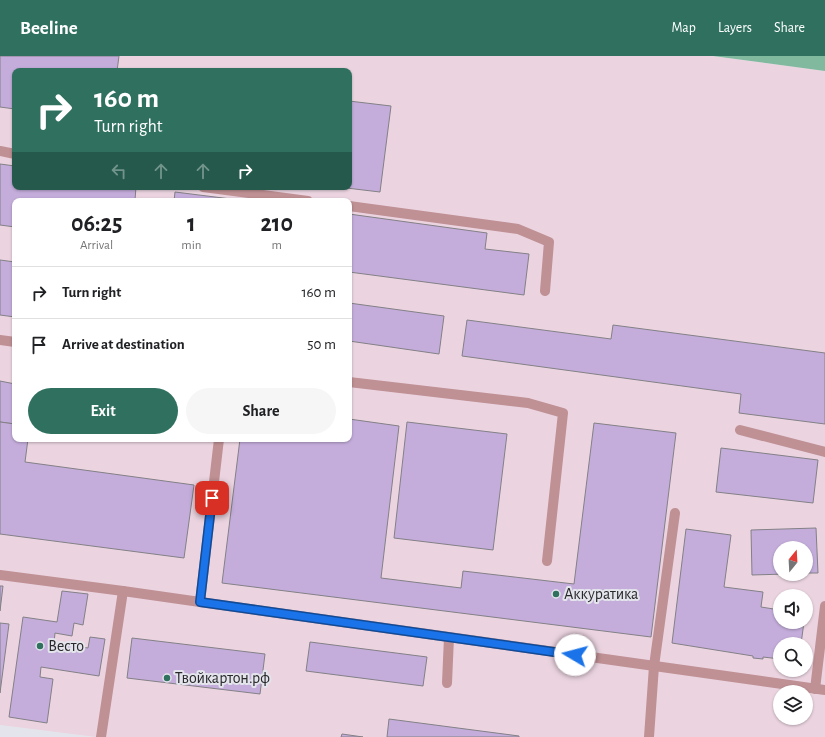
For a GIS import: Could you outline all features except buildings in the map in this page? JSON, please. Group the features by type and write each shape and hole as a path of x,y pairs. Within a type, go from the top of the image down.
{"lane":[{"path":"0,151 12,153"},
{"path":"226,190 286,198"},
{"path":"352,206 518,229 549,242 545,291"},
{"path":"0,340 12,342"},
{"path":"352,382 528,403 563,413 547,561"},
{"path":"740,430 825,452"},
{"path":"200,602 219,442"},
{"path":"649,737 654,666 674,513"},
{"path":"0,575 123,591 820,690 825,606"},
{"path":"101,737 123,591"},
{"path":"448,683 449,637"}],"shaded area":[{"path":"0,56 713,56 825,71 825,737 96,737 0,725"}],"green space":[{"path":"713,56 825,56 825,71"}],"place":[{"name":"Аккуратика","path":"556,594"},
{"name":"Весто","path":"40,646"},
{"name":"Твойкартон.рф","path":"167,678"}],"route":[{"path":"212,498 200,602 575,655"}]}
